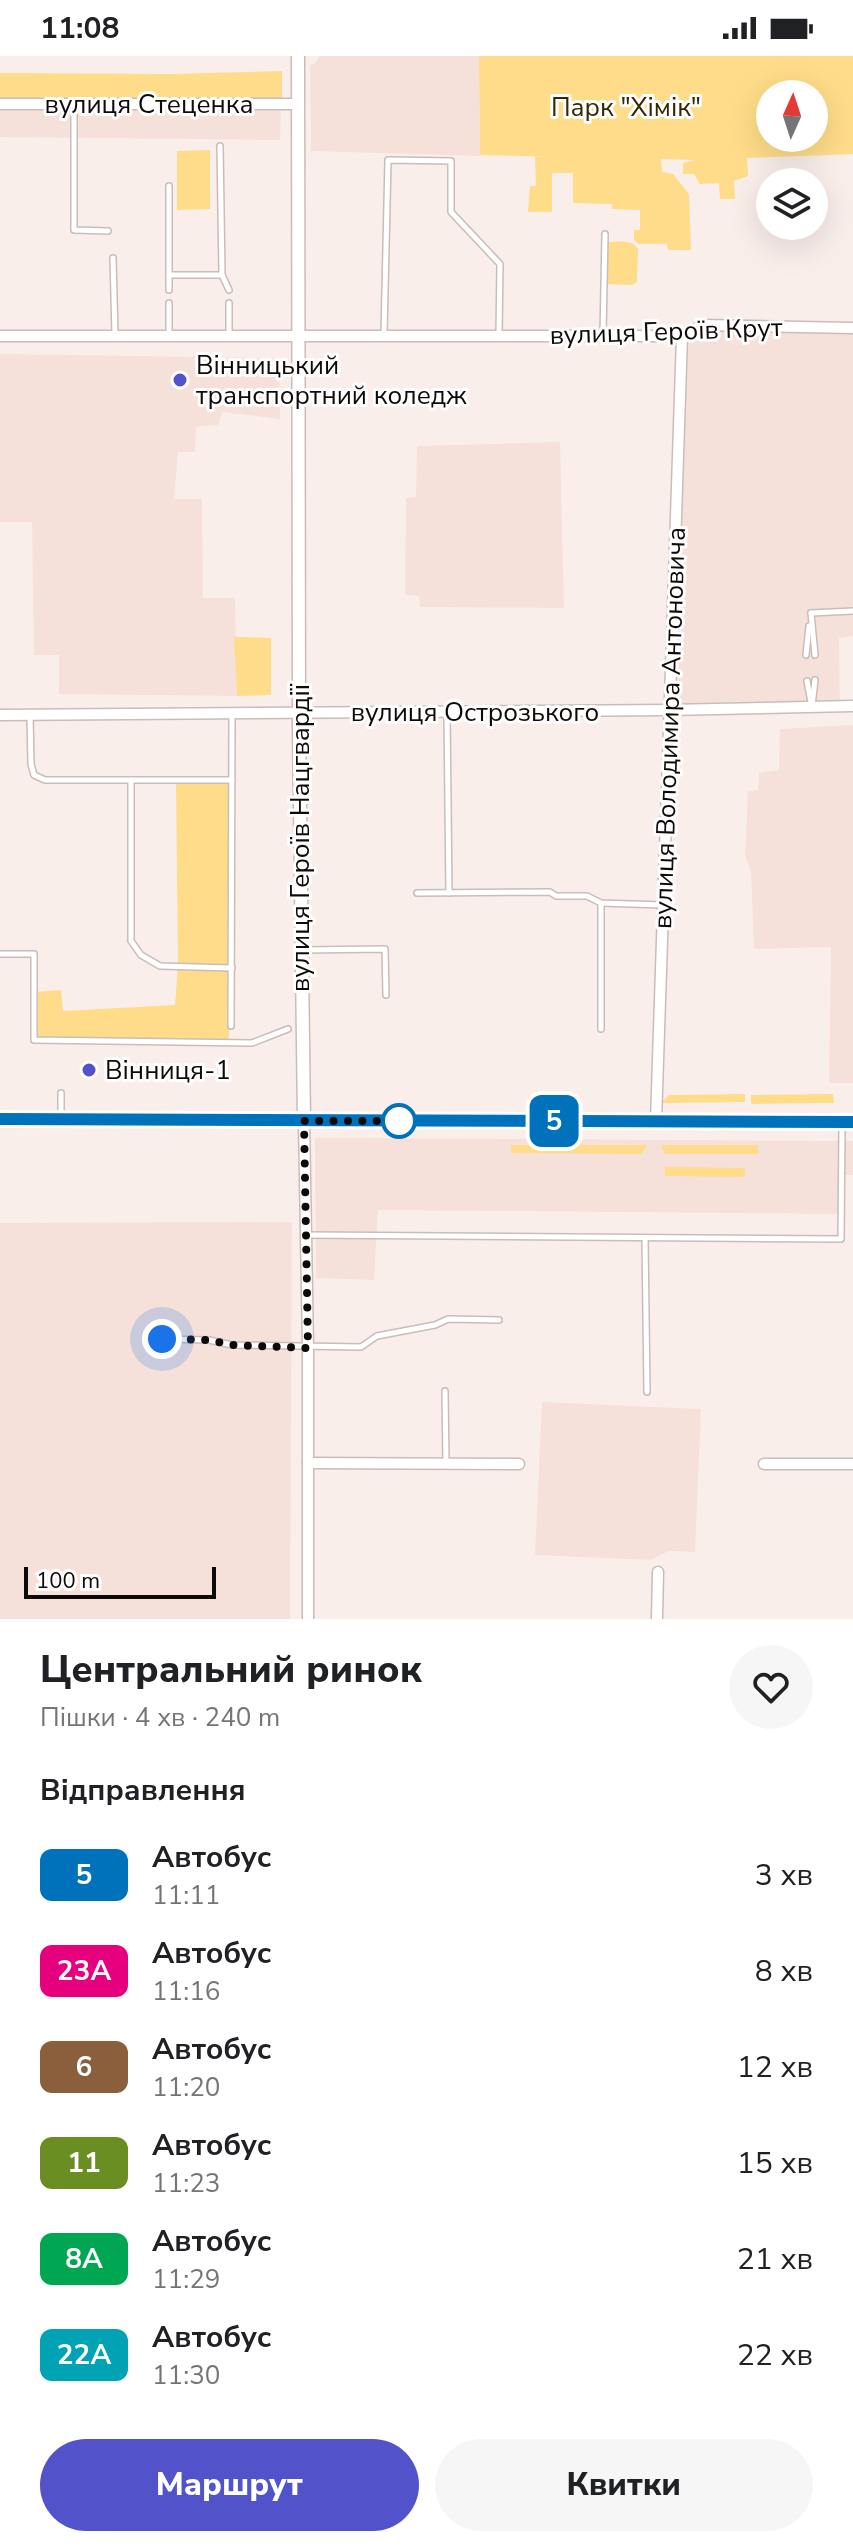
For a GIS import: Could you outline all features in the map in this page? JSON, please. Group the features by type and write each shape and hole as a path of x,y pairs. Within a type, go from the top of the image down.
{"main road":[{"path":"0,1119 848,1122"}],"street":[{"name":"вулиця Героїв Нацгвардії","path":"298,56 300,950 308,1348 308,1619"},
{"name":"вулиця Стеценка","path":"0,104 298,104"},
{"name":"вулиця Героїв Крут","path":"0,336 682,336 703,325 853,328"},
{"name":"вулиця Володимира Антоновича","path":"656,1121 682,336"},
{"name":"вулиця Острозького","path":"0,715 853,706"},
{"path":"308,1463 519,1464"},
{"path":"764,1464 853,1464"},
{"path":"657,1619 658,1572"}],"lane":[{"path":"74,104 74,230 108,231"},
{"path":"220,146 222,275 229,290"},
{"path":"384,334 388,160 451,161 451,212 500,264 499,335"},
{"path":"169,186 169,290"},
{"path":"603,335 605,234"},
{"path":"113,258 115,336"},
{"path":"169,275 222,275"},
{"path":"169,303 169,336"},
{"path":"229,303 229,336"},
{"path":"811,613 853,611"},
{"path":"806,655 811,613"},
{"path":"811,613 815,655"},
{"path":"811,707 815,680"},
{"path":"807,681 811,707"},
{"path":"447,712 449,893"},
{"path":"231,1026 232,713"},
{"path":"30,715 31,764 34,775 45,780 232,780"},
{"path":"131,780 131,941 141,955 160,966 232,968"},
{"path":"417,893 550,892 556,896 587,896 601,903 663,905"},
{"path":"601,903 601,1029"},
{"path":"300,950 385,949 386,995"},
{"path":"0,954 34,954 34,1040 252,1043 288,1029"},
{"path":"61,1093 61,1119"},
{"path":"305,1235 841,1239 848,1122"},
{"path":"645,1238 647,1392"},
{"path":"162,1339 209,1340 232,1345 361,1347 377,1336 435,1325 448,1319 499,1320"},
{"path":"445,1391 446,1463"}],"shaded area":[{"path":"320,56 479,56 480,156 311,151 310,65 315,64"},
{"path":"0,109 281,109 280,140 0,137"},
{"path":"702,330 853,332 853,636 839,638 840,706 670,709 689,337"},
{"path":"0,354 279,358 280,419 222,412 218,425 196,427 195,452 178,452 174,499 202,499 203,598 235,598 237,696 59,694 59,655 34,655 32,522 0,522"},
{"path":"560,442 564,608 420,607 419,596 405,595 406,498 416,497 417,446"},
{"path":"853,725 853,1083 829,1083 831,947 754,949 751,871 745,856 748,791 758,790 759,773 779,770 780,729"},
{"path":"315,1138 853,1141 853,1175 842,1175 841,1214 378,1210 374,1280 316,1278"},
{"path":"292,1222 290,1619 0,1619 0,1223"},
{"path":"542,1402 701,1409 695,1552 669,1551 651,1560 535,1555"}],"green space":[{"name":"Парк \"Хімік\"","path":"479,56 853,56 853,154 747,158 748,176 734,181 735,199 720,199 719,183 700,184 694,174 683,174 683,163 695,160 661,159 662,172 673,174 689,194 691,250 668,250 667,244 639,244 634,240 634,230 640,230 640,210 612,209 612,204 573,203 573,173 552,173 552,212 528,212 530,186 536,186 535,157 552,157 480,155"},
{"path":"282,71 282,104 0,104 0,73"},
{"path":"210,150 210,209 177,210 177,151"},
{"path":"608,242 628,242 638,249 637,282 632,285 607,284"},
{"path":"234,637 271,638 271,695 237,696"},
{"path":"176,780 229,780 229,1043 34,1040 34,992 61,990 63,1011 175,1005 178,966"},
{"path":"745,1094 745,1102 661,1103 669,1095"},
{"path":"833,1094 834,1103 751,1104 751,1095"},
{"path":"511,1145 647,1145 642,1154 511,1153"},
{"path":"661,1145 758,1145 758,1154 665,1154"},
{"path":"665,1167 745,1168 745,1177 665,1176"}],"bus line":[{"name":"5","path":"0,1119 853,1122"}],"place":[{"name":"Вінницький транспортний коледж","path":"180,380"},
{"name":"Вінниця-1","path":"89,1070"}],"route":[{"path":"162,1339 308,1348 304,1121 399,1121"}]}
